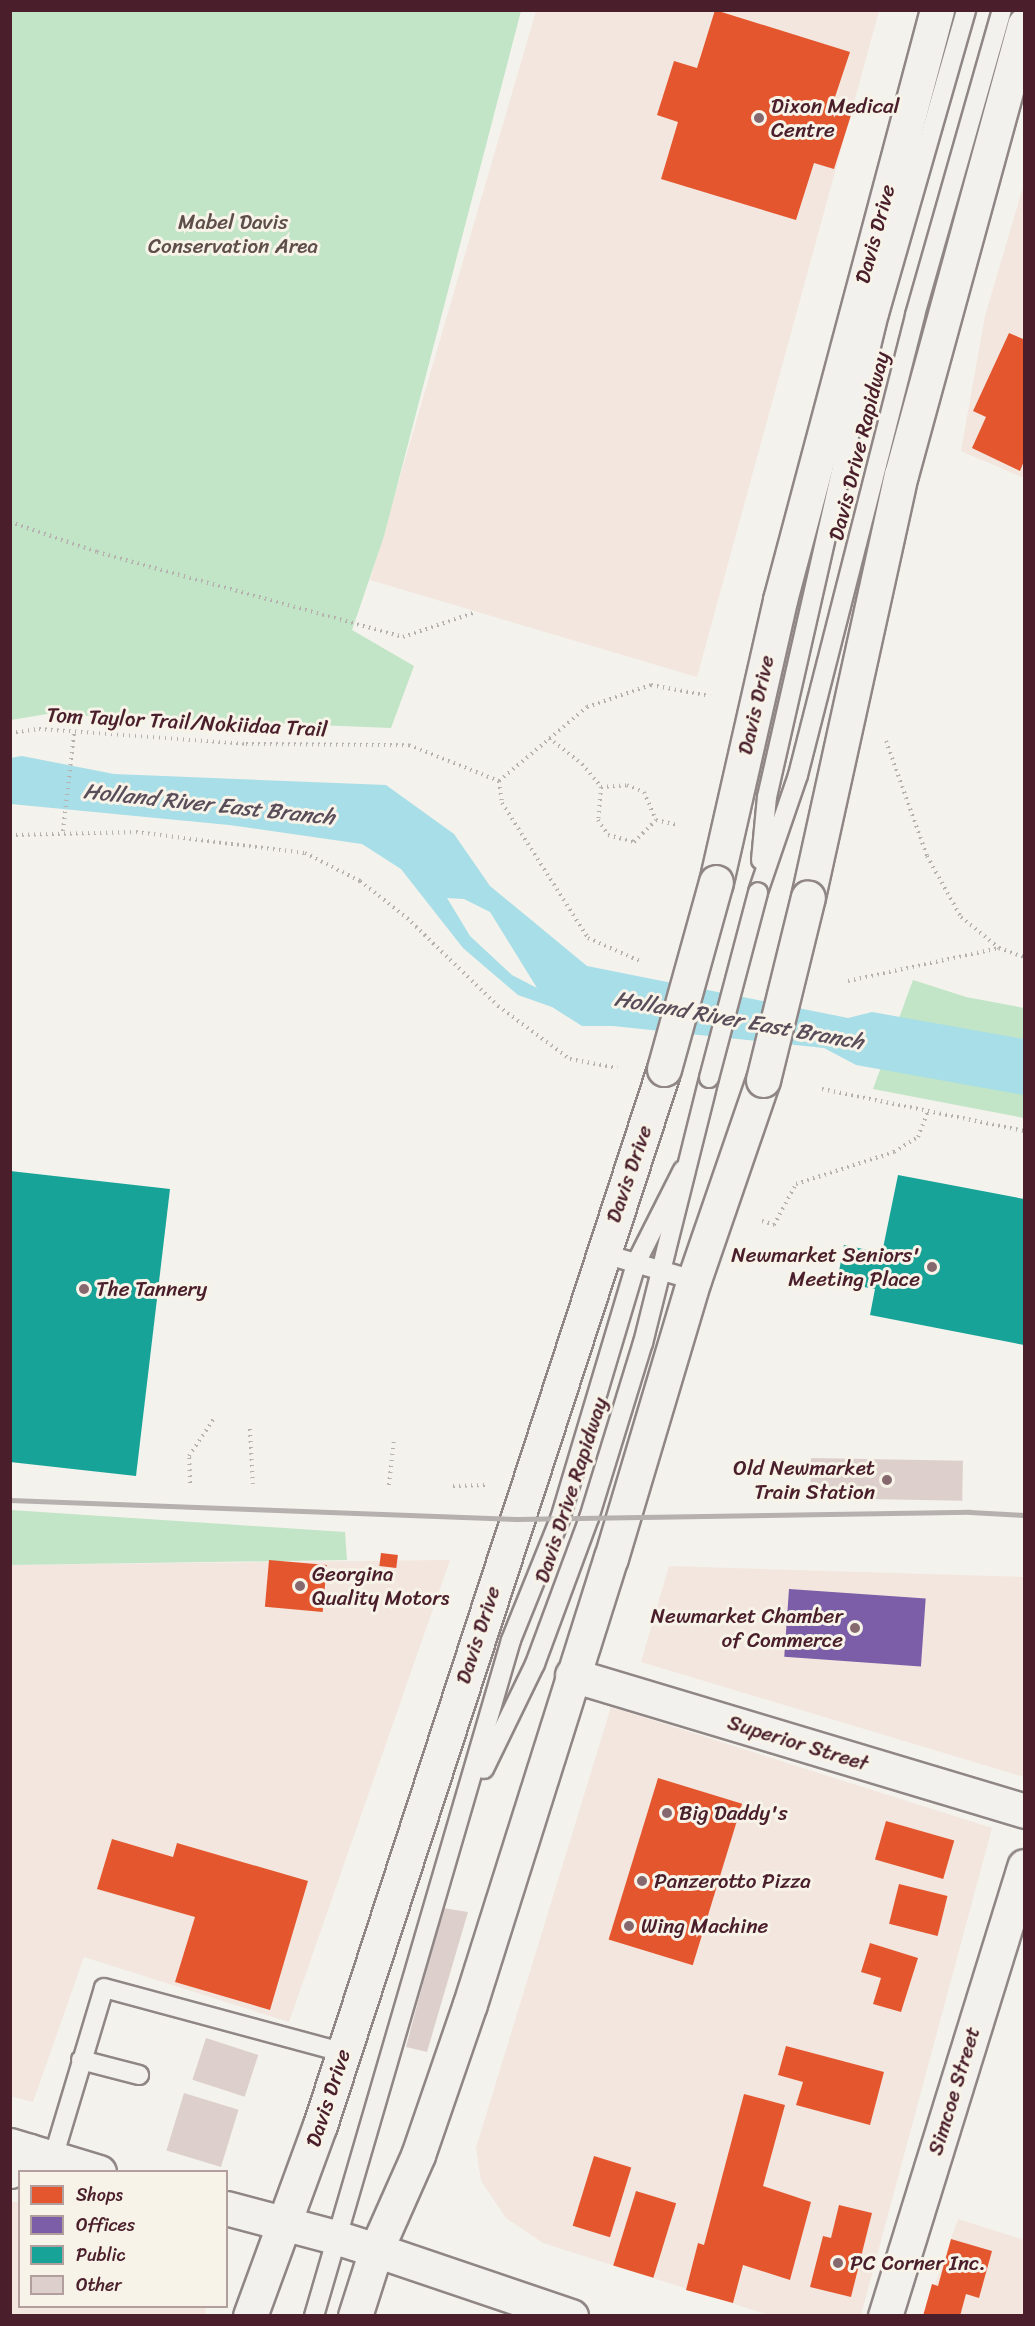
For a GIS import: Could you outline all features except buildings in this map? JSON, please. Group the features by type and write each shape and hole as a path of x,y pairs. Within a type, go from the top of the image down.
{"main road":[{"name":"Davis Drive","path":"250,2316 284,2224 342,2052 601,1253 664,1069 716,882 780,600 936,10"},
{"path":"355,2316 376,2250 418,2155 470,2004 572,1675 612,1558 694,1280 763,1080 808,897 900,475 1024,25"},
{"name":"Superior Street","path":"572,1675 1024,1811"},
{"name":"Simcoe Street","path":"885,2316 1024,1866"},
{"path":"26,2156 90,2170"},
{"path":"228,2209 376,2250 560,2314"}],"lane":[{"name":"Davis Drive Rapidway","path":"758,892 767,797 841,471 879,314 966,10"},
{"name":"Davis Drive Rapidway","path":"463,1811 535,1664 589,1518 661,1269 683,1170 710,1078 758,892 798,775 915,315 1002,10"},
{"name":"Davis Drive Rapidway","path":"314,2316 335,2237 512,1640 560,1519 637,1261 683,1170"},
{"path":"601,1253 637,1261 694,1280"},
{"path":"26,2156 81,2060 104,1988 342,2052"},
{"path":"81,2060 139,2075"}],"path":[{"path":"10,522 97,552 403,637 476,612"},
{"path":"640,961 588,938 502,803 499,781 587,706 651,685 710,696"},
{"name":"Tom Taylor Trail/Nokiidaa Trail","path":"10,733 39,729 246,744 409,745 499,781"},
{"path":"63,831 74,733"},
{"path":"549,738 582,764 601,787 598,820 608,835 634,842 656,820"},
{"path":"886,741 927,856 961,917 999,948 1024,957"},
{"path":"601,787 627,785 644,792 656,820"},
{"path":"656,820 678,825"},
{"path":"10,835 63,831 136,832 305,853 360,881 407,918 498,1006 570,1059 617,1068"},
{"path":"848,981 999,948"},
{"path":"822,1089 1024,1131"},
{"path":"762,1221 774,1225 796,1184 894,1152 918,1137 928,1111"},
{"path":"190,1483 189,1455 215,1417"},
{"path":"250,1429 253,1484"},
{"path":"389,1485 394,1440"},
{"path":"453,1486 485,1485"}],"shaded area":[{"path":"536,11 879,11 697,677 370,580"},
{"path":"1024,184 1024,478 961,451 985,316"},
{"path":"450,1560 289,2022 84,1957 33,2102 10,2096 10,1565"},
{"path":"669,1566 1024,1577 1024,1777 641,1662"},
{"path":"611,1707 992,1828 861,2315 769,2315 543,2243 506,2218 481,2181 476,2148"},
{"path":"10,2202 18,2202 18,2308 206,2308 205,2315 11,2315"},
{"path":"958,2219 1024,2240 1024,2315 924,2316"}],"green space":[{"name":"Mabel Davis Conservation Area","path":"11,10 521,11 384,536 352,630 414,666 391,728 47,714 11,720"},
{"path":"913,980 966,997 1024,1008 1024,1118 873,1089"},
{"path":"10,1510 345,1532 347,1560 11,1565"}],"water":[{"name":"Holland River East Branch","path":"22,756 114,774 386,785 454,834 490,886 587,966 848,1018 872,1012 1024,1039 1024,1095 856,1065 824,1048 613,1026 582,1026 552,1007 518,995 463,948 401,869 362,844 229,825 11,804 10,758","holes":["447,898 464,899 490,912 537,988 512,975 470,936"]}],"railway":[{"path":"10,1500 516,1519 970,1512 1024,1515"}],"place":[{"name":"Dixon Medical Centre","path":"759,118"},
{"name":"Newmarket Seniors' Meeting Place","path":"932,1267"},
{"name":"The Tannery","path":"84,1289"},
{"name":"Old Newmarket Train Station","path":"887,1480"},
{"name":"Georgina Quality Motors","path":"300,1586"},
{"name":"Newmarket Chamber of Commerce","path":"855,1628"},
{"name":"Big Daddy's","path":"667,1813"},
{"name":"Panzerotto Pizza","path":"642,1881"},
{"name":"Wing Machine","path":"629,1926"},
{"name":"PC Corner Inc.","path":"838,2263"}]}
